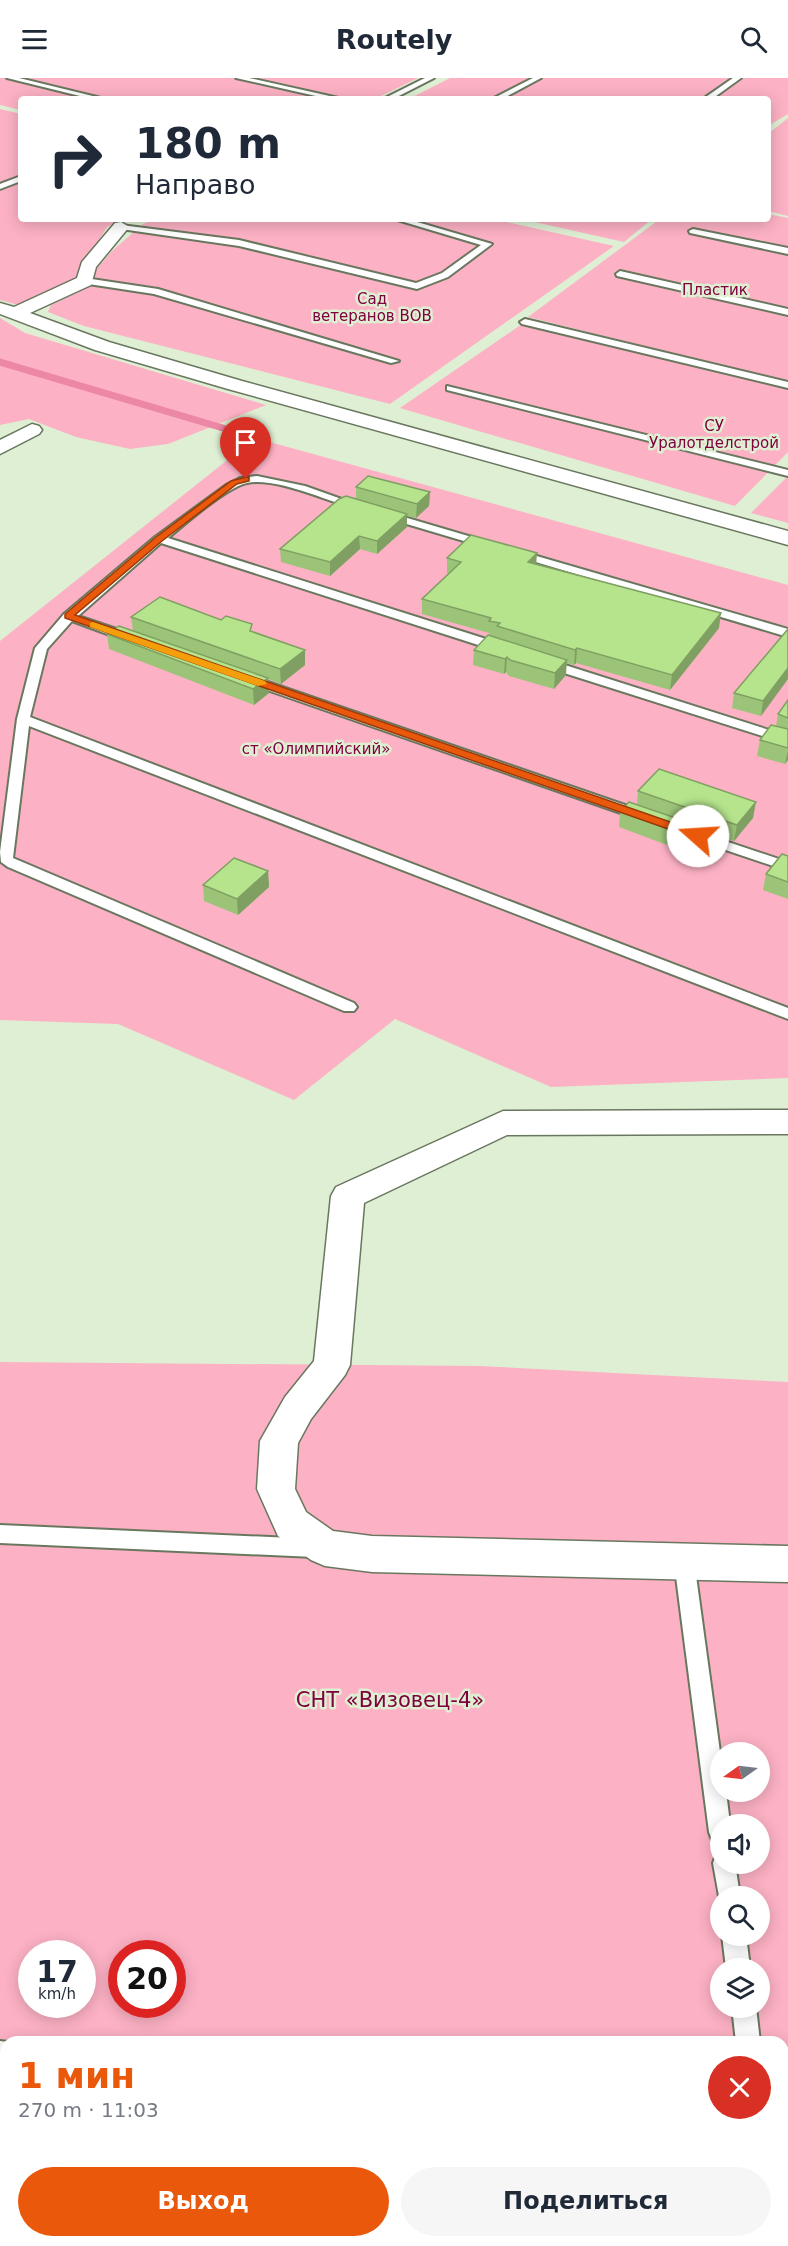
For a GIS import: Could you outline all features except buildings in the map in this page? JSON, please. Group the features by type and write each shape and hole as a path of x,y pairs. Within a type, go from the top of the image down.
{"street":[{"path":"8,310 85,281 88,266 121,227"},
{"path":"8,310 102,345 235,385 788,538"},
{"path":"0,448 32,430"},
{"path":"788,1122 503,1123 348,1196 332,1365 298,1408 279,1441 276,1489 292,1524 325,1548 372,1554 788,1564"}],"lane":[{"path":"10,78 88,96"},
{"path":"239,78 325,96"},
{"path":"393,96 431,78"},
{"path":"502,96 538,78"},
{"path":"711,96 738,78"},
{"path":"0,187 18,179"},
{"path":"121,227 132,222"},
{"path":"121,227 239,243 417,286 445,275 488,244 409,222"},
{"path":"693,231 788,251"},
{"path":"620,274 788,312"},
{"path":"85,281 154,291 394,361"},
{"path":"525,322 788,385"},
{"path":"450,388 788,473"},
{"path":"349,1007 13,864 6,859 23,719 41,647 68,616 159,539 234,482 263,479 788,633"},
{"path":"159,539 788,740"},
{"path":"68,616 147,644"},
{"path":"237,675 653,820"},
{"path":"23,719 788,1014"},
{"path":"698,836 788,867"},
{"path":"0,1534 325,1548"},
{"path":"684,1561 718,1814"},
{"path":"745,2018 747,2036"}],"green space":[{"path":"0,78 418,78 381,96 18,96 18,109 0,105"},
{"path":"450,78 788,78 788,114 771,124 771,96 415,96"},
{"path":"0,109 18,113 18,222 117,222 107,227 73,283 22,306 0,300"},
{"path":"788,118 788,216 771,212 771,132"},
{"name":"Пластик","path":"771,215 788,218 788,382 528,317 656,222 771,222"},
{"name":"Сад ветеранов ВОВ","path":"148,222 506,222 614,246 390,404 84,326 48,312 51,305 85,289 98,267 112,251"},
{"path":"534,222 648,222 624,242"},
{"path":"0,318 25,333 266,405 168,444 130,449 76,437 29,419 0,425"},
{"name":"СУ Уралотделстрой","path":"525,322 788,389 788,452 735,506 400,408"},
{"name":"ст «Олимпийский»","path":"255,438 788,585 788,1078 551,1087 395,1019 294,1100 118,1024 0,1020 0,641"},
{"path":"788,476 788,523 751,513"},
{"name":"СНТ «Визовец-4»","path":"0,1362 479,1366 788,1382 788,2036 0,2036"}],"waterway":[{"path":"0,362 233,431"}],"slow traffic":[{"path":"93,625 262,684"}],"route":[{"path":"246,479 234,482 159,539 68,616 698,836"}]}
